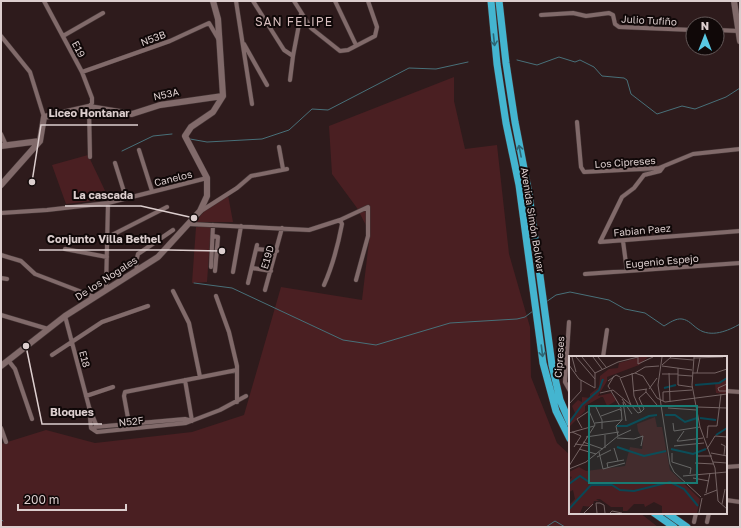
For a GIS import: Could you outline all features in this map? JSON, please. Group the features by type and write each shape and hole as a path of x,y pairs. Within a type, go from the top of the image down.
{"highway":[{"name":"Avenida Simón Bolívar","path":"490,1 497,64 506,123 519,185 543,363 552,401 560,421 569,437"},
{"name":"Avenida Simón Bolívar","path":"499,1 514,122 528,194 552,365 560,400 569,420"},
{"path":"655,514 674,527"},
{"path":"668,514 687,527"}],"street":[{"name":"E19","path":"44,1 82,72 92,98 92,103 89,107 90,157"},
{"path":"213,1 217,14 223,96"},
{"path":"236,1 252,104"},
{"path":"253,1 284,50 292,56"},
{"path":"294,1 301,14 314,31 339,50 344,51 373,38 376,33 377,26 368,1"},
{"path":"335,1 356,45"},
{"path":"734,1 738,10 740,41"},
{"path":"63,36 103,13"},
{"name":"Julio Tufiño","path":"541,15 568,13 586,16 609,13 612,15 615,24 619,28 685,30"},
{"path":"290,80 292,56 301,14"},
{"name":"N53B","path":"82,72 170,41 209,23 219,40"},
{"path":"725,30 739,31"},
{"path":"1,36 30,72 44,117 40,141 1,185"},
{"path":"242,41 267,85"},
{"name":"N53A","path":"44,117 89,107 132,114 160,104 223,96"},
{"name":"De los Nogales","path":"1,366 65,316 158,257 200,211 207,196 206,178 185,136 191,127 213,112 223,96"},
{"name":"Los Cipreses","path":"577,122 582,172 663,167 693,154 740,149"},
{"path":"1,134 3,145 40,141"},
{"path":"200,211 237,188 251,176 285,169 279,147"},
{"path":"139,150 152,192"},
{"path":"115,163 126,198"},
{"name":"Fabian Paez","path":"663,167 660,171 644,175 634,188 622,197 600,242 740,231"},
{"name":"Canelos","path":"1,213 47,210 108,203 206,178"},
{"path":"106,290 108,257 108,203"},
{"path":"108,236 167,207"},
{"path":"189,224 313,230 368,207 368,236 356,280"},
{"path":"324,285 339,244 342,224 340,220"},
{"path":"211,267 214,225"},
{"path":"233,272 241,226"},
{"name":"E19D","path":"265,290 277,251 282,228"},
{"path":"137,269 136,262 138,254 173,230"},
{"path":"213,236 218,237 215,271"},
{"path":"623,241 628,271"},
{"path":"248,283 257,247 277,251"},
{"path":"65,249 108,257"},
{"path":"1,255 21,261 30,271 35,274 95,297"},
{"name":"Eugenio Espejo","path":"585,274 740,263"},
{"path":"252,268 271,271"},
{"path":"1,278 7,279"},
{"path":"173,291 189,323 200,377"},
{"path":"216,296 229,332 237,370 237,402"},
{"path":"52,355 102,322 148,306"},
{"path":"1,315 48,329"},
{"name":"E18","path":"65,316 89,407"},
{"name":"Cipreses","path":"569,322 565,382 569,389"},
{"path":"604,356 607,330"},
{"path":"8,360 16,369 32,419"},
{"path":"130,427 124,396 126,392 237,370"},
{"path":"185,380 192,421"},
{"path":"86,396 113,387"},
{"path":"727,391 740,392"},
{"name":"N52F","path":"91,428 186,423 237,402 246,396"},
{"path":"89,407 97,427"},
{"path":"89,407 91,428"},
{"name":"N52F","path":"91,428 97,432 130,427"},
{"path":"1,428 6,442"},
{"path":"727,466 740,466"},
{"path":"727,500 740,502"},
{"path":"694,522 696,514"},
{"path":"707,522 709,514"}],"shaded area":[{"path":"454,77 454,101 465,149 497,145 509,254 530,327 531,377 557,443 569,454 569,514 641,514 658,527 1,527 1,444 46,430 95,443 192,432 244,415 281,287 362,300 370,233 357,208 332,174 329,126"},
{"path":"88,155 109,199 66,204 52,165"},
{"path":"228,195 233,222 196,222 204,211"},
{"path":"196,227 211,227 207,282 192,283"}],"waterway":[{"path":"517,60 537,65 559,57 575,62 580,60 594,67 602,76 624,78 627,80 631,94 657,114 682,106 695,109 726,97 740,88"},
{"path":"190,139 207,142 262,139 289,130 312,109 328,110 409,68 436,69 468,62"},
{"path":"122,151 153,136 172,134"},
{"path":"194,283 232,288 343,340 376,345 450,323 517,319 525,317 533,311"},
{"path":"546,302 556,295 570,292 609,300 625,309 645,313 664,326 675,320 682,319 703,332 714,333 725,331 740,324"},
{"path":"546,527 555,521 565,527"}],"place":[{"name":"Liceo Hontanar","path":"32,182"},
{"name":"La cascada","path":"194,218"},
{"name":"Conjunto Villa Bethel","path":"222,251"},
{"name":"Bloques","path":"26,346"}],"district":[{"name":"SAN FELIPE","path":"294,22"}]}
